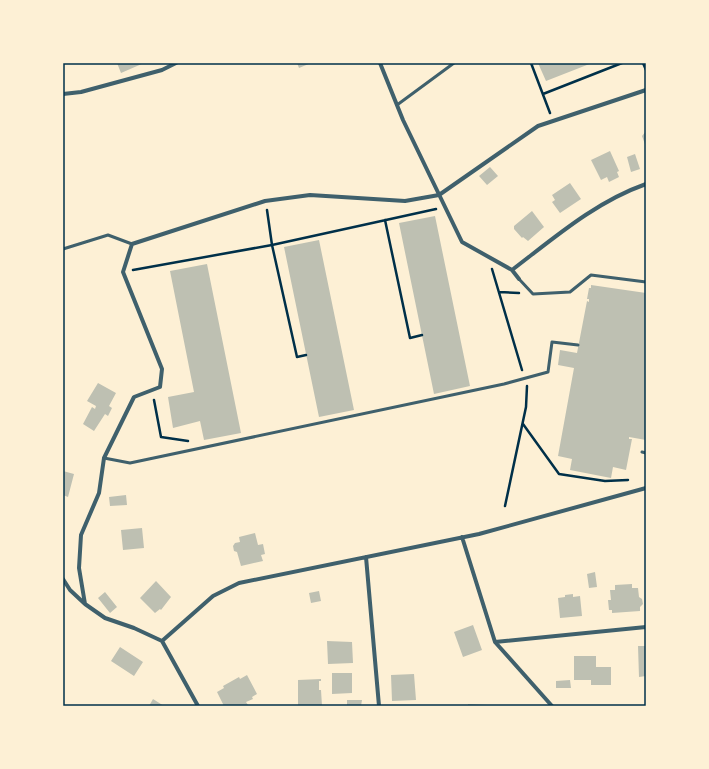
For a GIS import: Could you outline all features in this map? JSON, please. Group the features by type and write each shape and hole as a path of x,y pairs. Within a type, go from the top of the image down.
{"street":[{"path":"63,94 88,90 162,70 176,63"},
{"path":"380,63 403,120 462,242 512,270 519,279"},
{"path":"85,604 79,568 81,535 99,493 104,458 134,397 160,387 162,369 123,272 132,244 265,201 310,195 405,201 439,194 538,126 646,90"},
{"path":"512,270 574,222 624,192 646,184"},
{"path":"162,641 213,596 239,583 479,534 646,488"},
{"path":"462,537 495,642 552,706"},
{"path":"366,557 379,706"},
{"path":"63,579 70,590 85,604 106,618 134,628 162,641 198,706"},
{"path":"495,642 646,627"}],"lane":[{"path":"397,105 454,63"},
{"path":"63,249 108,236 132,244"},
{"path":"519,279 533,294 570,292 591,275 646,282"},
{"path":"104,458 130,463 472,391 548,372 552,342 578,345"},
{"path":"642,452 646,453"}],"path":[{"path":"531,63 553,121"},
{"path":"543,94 622,63"},
{"path":"644,63 646,70"},
{"path":"265,201 272,245 297,357 306,355"},
{"path":"123,272 272,245 438,208"},
{"path":"385,220 410,338 422,335"},
{"path":"488,257 528,387 523,424 505,506"},
{"path":"499,292 533,294"},
{"path":"152,390 161,437 189,441"},
{"path":"523,424 559,474 604,481 628,480"}],"building":[{"path":"117,63 144,63 121,73"},
{"path":"297,63 311,63 299,68"},
{"path":"538,63 592,63 546,81"},
{"path":"646,131 646,147 642,136"},
{"path":"610,151 619,171 617,172 619,177 609,182 607,177 601,180 591,160"},
{"path":"635,154 640,169 631,172 627,157"},
{"path":"490,167 498,176 487,185 479,176"},
{"path":"570,183 581,199 560,213 552,202 555,200 552,195"},
{"path":"532,211 544,227 528,241 523,237 522,238 514,229 514,226"},
{"path":"435,216 470,386 434,394 399,223"},
{"path":"319,240 354,410 319,417 284,247"},
{"path":"207,264 241,433 204,440 200,421 173,428 168,397 194,392 170,271"},
{"path":"591,285 646,293 646,440 629,437 629,439 632,439 626,470 613,467 611,478 570,470 572,459 558,456 574,368 558,365 560,350 577,353 587,301 589,302 589,299 587,299"},
{"path":"98,383 116,393 109,406 112,408 108,416 105,414 94,431 83,424 92,407 95,409 96,406 87,401"},
{"path":"63,471 74,474 68,497 63,495"},
{"path":"126,495 127,505 110,506 109,497"},
{"path":"142,528 144,548 123,550 121,530"},
{"path":"255,533 258,545 263,544 265,554 261,555 263,561 241,566 237,552 234,551 233,546 235,543 240,542 239,537"},
{"path":"595,572 597,587 589,588 587,574"},
{"path":"156,581 171,597 161,610 160,609 155,613 140,598"},
{"path":"632,584 632,588 638,588 639,597 642,599 643,604 640,607 640,611 612,613 612,610 609,610 608,600 611,600 610,590 615,590 615,585"},
{"path":"319,591 321,601 311,603 309,593"},
{"path":"105,592 117,607 110,613 98,598"},
{"path":"573,594 573,597 580,596 582,616 560,618 558,598"},
{"path":"473,625 482,650 463,657 454,632"},
{"path":"327,641 352,642 353,663 328,664"},
{"path":"638,646 646,646 646,676 639,677"},
{"path":"120,647 143,662 134,676 111,661"},
{"path":"574,656 596,656 596,667 611,667 611,685 591,685 591,680 574,680"},
{"path":"332,673 352,673 352,693 332,694"},
{"path":"414,674 416,700 392,701 391,675"},
{"path":"247,675 257,694 252,697 253,699 246,702 248,705 247,706 224,706 217,692 224,688 223,686 239,677 240,679"},
{"path":"321,679 321,681 319,681 319,690 321,690 322,706 298,706 298,680"},
{"path":"570,680 571,688 556,688 556,681"},
{"path":"153,699 164,706 149,706"},
{"path":"347,700 362,700 361,706 347,706"},
{"path":"468,704 487,705 487,706 468,706"}]}
